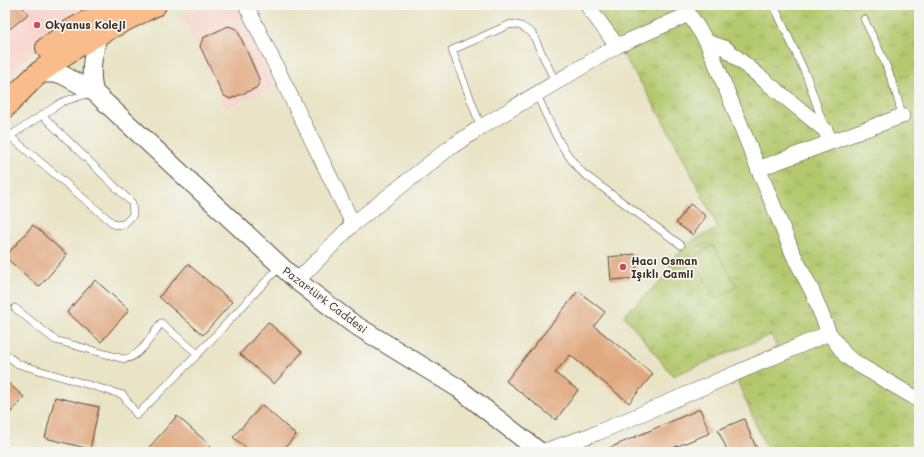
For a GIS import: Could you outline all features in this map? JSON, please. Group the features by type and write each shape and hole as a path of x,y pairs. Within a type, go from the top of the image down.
{"main road":[{"path":"5,86 47,48 72,30 118,5"},
{"path":"5,107 39,73 65,53 99,32 155,5"}],"street":[{"path":"246,5 353,224"},
{"path":"587,5 617,46"},
{"path":"297,282 353,224 448,149 481,127 617,46 687,10 707,42 793,254 812,291 829,333 846,356 859,366 919,400"},
{"path":"94,92 91,78 91,66 99,32"},
{"path":"707,42 725,48 828,136"},
{"name":"Pazartürk Caddesi","path":"39,73 61,74 94,92 297,282 352,323 458,388 541,452"},
{"path":"758,169 828,136 902,116"},
{"path":"541,452 597,433 829,333"}],"lane":[{"path":"776,10 807,77 828,136"},
{"path":"864,19 887,64 902,116"},
{"path":"481,127 452,50 511,24 522,26 532,33 556,83"},
{"path":"42,115 132,203 133,215 124,224 115,225 8,134 62,102 94,92"},
{"path":"537,94 559,142 575,165 584,174 681,245"},
{"path":"5,354 18,364 122,395 137,415 198,354 280,266"},
{"path":"15,308 55,340 124,359 133,357 161,323 198,354"}],"shaded area":[{"name":"Okyanus Koleji","path":"5,5 94,5 95,7 44,42 5,77"},
{"path":"205,5 236,5 274,86 226,108 182,16"}],"green space":[{"path":"586,5 919,5 919,452 768,452 732,369 777,347 771,335 673,376 624,315 673,270 668,264 693,240 718,228 674,141 642,85 606,31"},
{"path":"713,245 737,286 716,299 692,258"}],"building":[{"path":"5,5 20,5 28,14 5,33"},
{"path":"228,26 237,29 259,79 259,84 256,88 230,99 223,95 200,46 203,38"},
{"path":"690,204 706,216 693,235 676,223"},
{"path":"33,225 67,255 39,287 5,257"},
{"name":"Hacı Osman Işıklı Camii","path":"635,254 637,278 611,280 609,257"},
{"path":"188,264 232,302 203,335 159,297"},
{"path":"95,280 129,310 101,342 67,312"},
{"path":"578,291 605,312 594,326 653,374 629,403 570,355 555,373 578,390 556,420 506,381"},
{"path":"268,322 302,352 274,384 240,354"},
{"path":"5,380 24,397 5,419"},
{"path":"55,397 99,407 90,449 45,438"},
{"path":"262,405 296,435 281,452 251,452 233,437"},
{"path":"700,409 710,433 663,452 600,452"},
{"path":"177,416 211,446 206,452 145,452"},
{"path":"744,419 758,452 728,452 718,430"}],"place":[{"name":"Okyanus Koleji","path":"37,25"},
{"name":"Hacı Osman Işıklı Camii","path":"623,267"}]}
